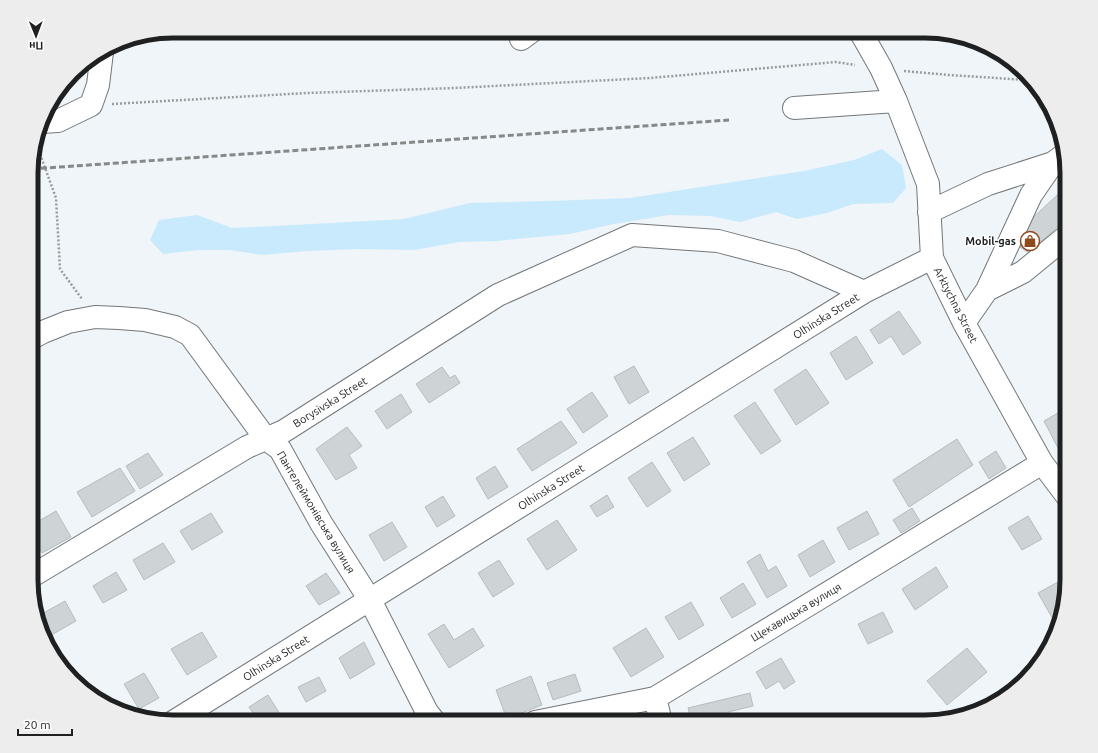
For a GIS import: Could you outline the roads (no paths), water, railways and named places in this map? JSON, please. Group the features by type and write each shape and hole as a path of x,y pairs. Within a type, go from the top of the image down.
{"street":[{"name":"Arktychna Street","path":"864,38 881,68 896,101 928,184 932,258 964,323 1042,464 1060,485"},
{"path":"48,122 58,121 91,105 98,85 101,59"},
{"path":"794,108 896,101"},
{"path":"929,212 988,184 1059,159"},
{"path":"964,323 987,290 1031,195 1059,159"},
{"name":"Borysivska Street","path":"38,572 247,447 284,431 498,295 632,235 718,241 794,261 864,292"},
{"path":"987,290 1023,272 1060,242"},
{"name":"Olhinska Street","path":"184,715 864,292 932,258"},
{"name":"Пантелеймонівська вулиця","path":"38,335 68,322 95,317 145,320 175,328 190,335 266,439 280,449 321,523 370,600 429,715"},
{"name":"Щекавицька вулиця","path":"570,715 655,698 1042,464"},
{"path":"655,698 659,715"}],"railway":[{"path":"38,169 729,120"}],"place":[{"name":"Mobil-gas","path":"1030,241"}]}
